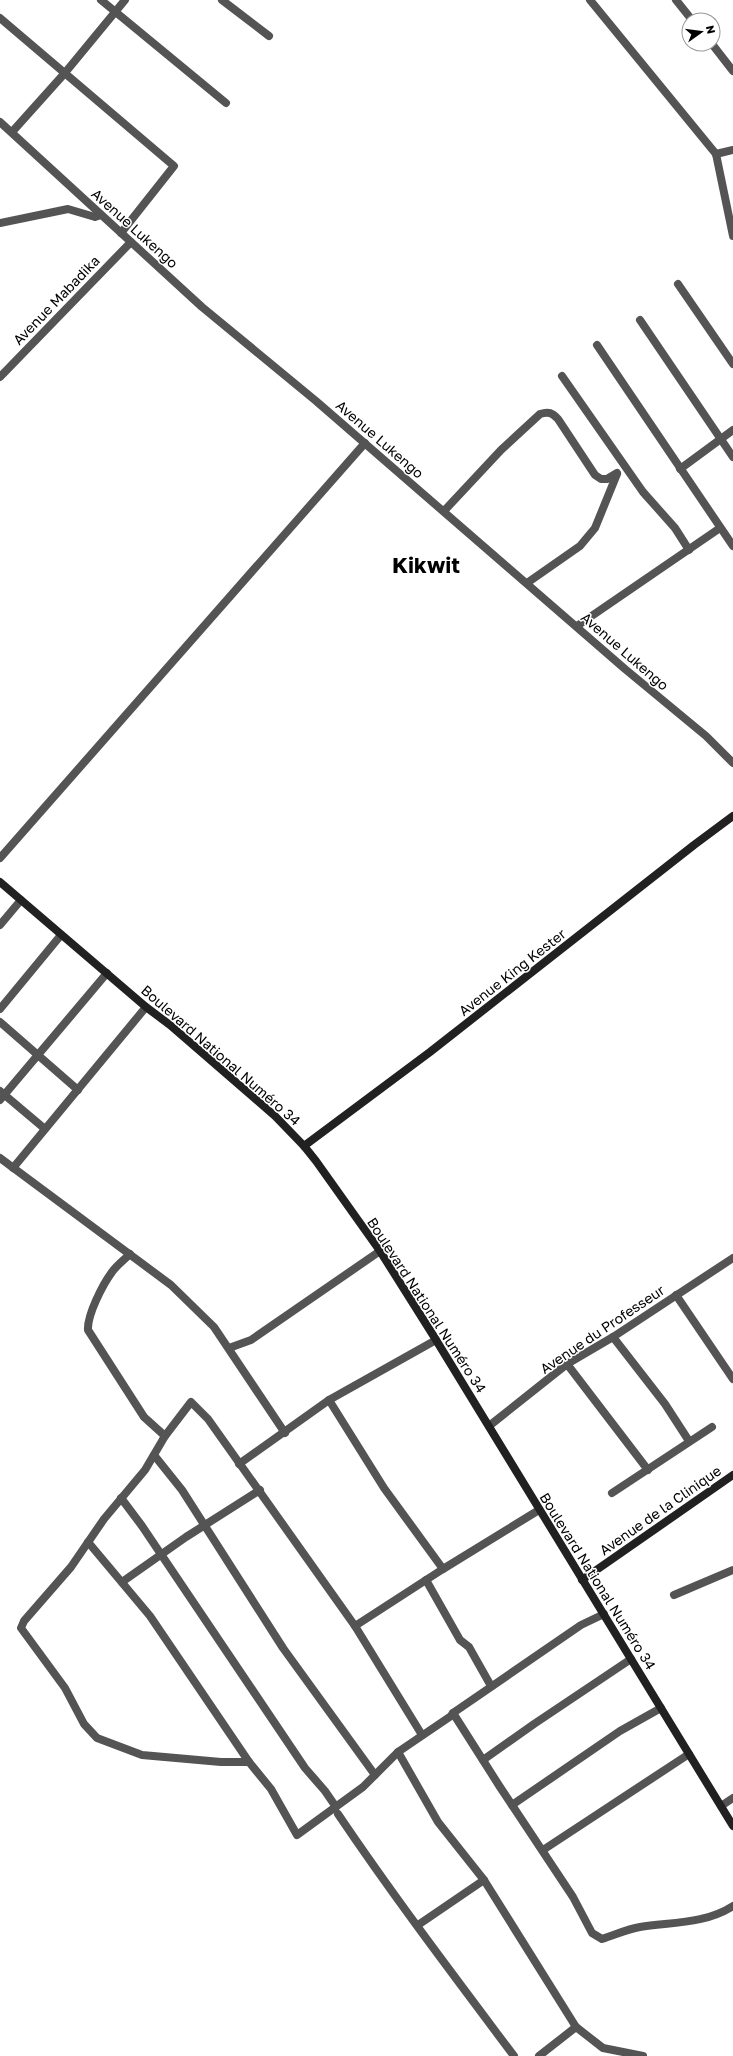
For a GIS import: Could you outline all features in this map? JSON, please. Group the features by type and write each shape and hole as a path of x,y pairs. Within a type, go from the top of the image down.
{"main road":[{"name":"Avenue King Kester","path":"304,1146 430,1052 733,816"},
{"name":"Boulevard National Numéro 34","path":"0,882 146,1007 170,1025 275,1116 304,1146 380,1251 489,1426 733,1826"},
{"name":"Avenue de la Clinique","path":"582,1580 733,1475"}],"street":[{"path":"101,0 226,103"},
{"path":"12,132 64,74 125,0"},
{"path":"222,0 269,36"},
{"path":"590,0 716,154 733,236"},
{"path":"676,0 686,12"},
{"path":"0,18 174,166 121,233"},
{"path":"718,52 733,71"},
{"name":"Avenue Lukengo","path":"0,122 202,307 365,443 527,584 706,736 733,763"},
{"path":"716,154 733,150"},
{"path":"0,223 68,209 95,217 102,215"},
{"name":"Avenue Mabadika","path":"0,376 131,242"},
{"path":"678,284 733,364"},
{"path":"640,320 733,457"},
{"path":"597,345 733,546"},
{"path":"562,376 643,492 675,528 689,550"},
{"path":"444,511 501,450 540,414 546,412 552,413 558,419 595,475 601,479 608,479 617,473"},
{"path":"680,469 733,430"},
{"path":"0,858 365,443"},
{"path":"527,584 580,546 595,528 622,463"},
{"path":"577,626 720,528"},
{"path":"0,925 21,900"},
{"path":"0,1009 61,935"},
{"path":"45,1129 2,1095 38,1055 106,973"},
{"path":"13,1168 146,1007"},
{"path":"0,1022 78,1090"},
{"path":"2,1161 171,1285 214,1327 284,1433"},
{"path":"229,1348 251,1340 380,1251"},
{"path":"130,1254 112,1271 108,1278 91,1312 87,1323 88,1330 144,1417 165,1436"},
{"name":"Avenue du Professeur","path":"489,1426 568,1364 614,1337 733,1258"},
{"path":"676,1295 733,1379"},
{"path":"614,1337 665,1404 689,1441"},
{"path":"240,1464 329,1400 436,1340"},
{"path":"568,1364 648,1470"},
{"path":"329,1400 384,1488 443,1569"},
{"path":"249,1762 221,1762 142,1755 97,1738 84,1724 65,1688 21,1628 24,1621 71,1567 121,1498 145,1470 165,1436 191,1402 208,1419 260,1490 355,1626 422,1735"},
{"path":"612,1494 712,1427"},
{"path":"154,1455 182,1490 283,1648 374,1775"},
{"path":"122,1582 260,1490"},
{"path":"121,1498 142,1526 305,1768 325,1791 397,1899 418,1925 514,2056"},
{"path":"355,1626 443,1569 539,1510"},
{"path":"88,1542 150,1616 249,1762 270,1789 297,1835 337,1811 398,1752 581,1625 604,1614"},
{"path":"674,1595 733,1570"},
{"path":"426,1580 460,1640 469,1647 491,1686"},
{"path":"483,1760 631,1659"},
{"path":"512,1805 620,1731 661,1708"},
{"path":"453,1713 512,1805 544,1850 573,1896 592,1934 597,1938 602,1939 639,1928 702,1920 723,1912 733,1906"},
{"path":"398,1752 438,1822 484,1880 576,2026 603,2048 643,2056"},
{"path":"544,1850 689,1754"},
{"path":"721,1806 733,1798"},
{"path":"418,1925 484,1880"},
{"path":"539,2056 576,2026"}],"district":[{"name":"Kikwit","path":"426,564"}]}
